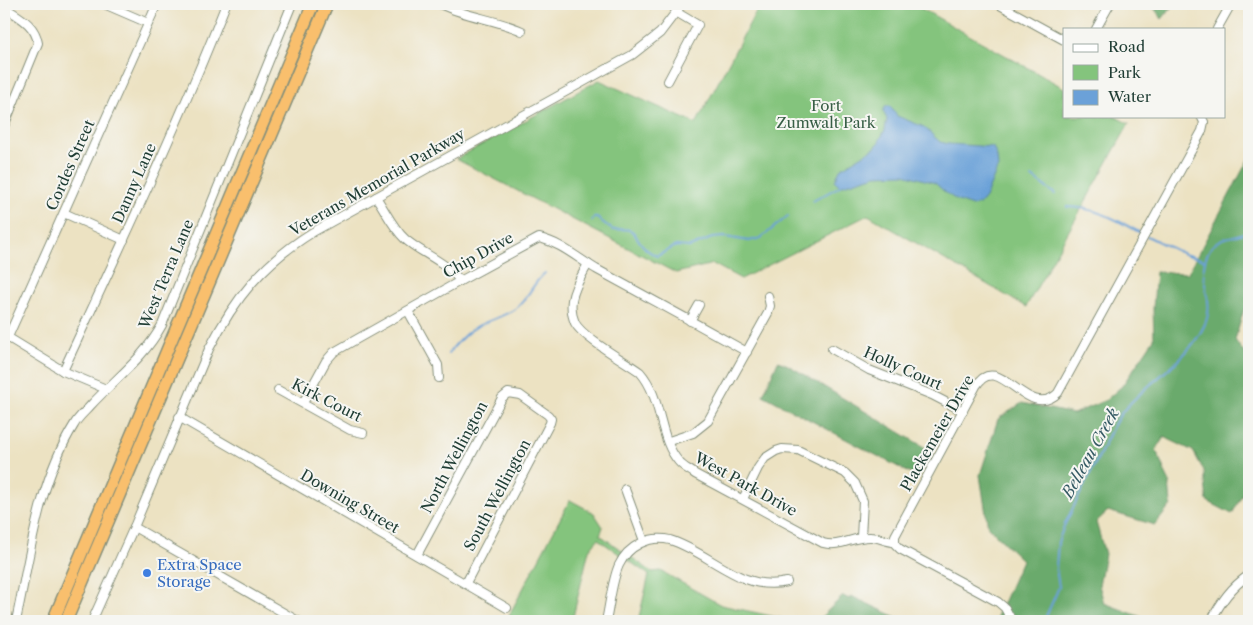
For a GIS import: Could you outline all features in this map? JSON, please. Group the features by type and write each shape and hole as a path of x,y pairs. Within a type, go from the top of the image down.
{"highway":[{"path":"53,621 313,4"},
{"path":"66,621 327,4"}],"street":[{"path":"104,4 148,23"},
{"name":"Cordes Street","path":"6,336 64,213 157,4"},
{"name":"Danny Lane","path":"63,371 124,240 226,4"},
{"name":"West Terra Lane","path":"16,621 42,501 58,456 74,423 144,353 162,325 292,4"},
{"path":"440,4 460,12 505,23 522,31"},
{"name":"Veterans Memorial Parkway","path":"92,621 218,330 247,286 267,266 308,235 632,54 660,33 682,4"},
{"path":"998,4 1063,39"},
{"path":"1097,28 1110,4"},
{"path":"1218,28 1231,4"},
{"path":"4,7 26,22 36,33 38,43 4,126"},
{"path":"668,81 698,25 676,12"},
{"name":"Plackemeier Drive","path":"895,542 898,528 979,381 986,376 1002,379 1038,400 1048,401 1058,393 1202,131 1204,122 1202,118"},
{"path":"376,197 397,230 406,240 450,268 460,281"},
{"path":"64,213 124,240"},
{"name":"Chip Drive","path":"303,403 326,361 334,352 539,238 549,240 562,247 588,264 747,352"},
{"path":"563,316 573,314 572,301 574,293 588,264"},
{"path":"669,442 693,433 708,421 768,314 770,306 768,296"},
{"path":"690,321 698,305"},
{"path":"408,311 438,366 440,378"},
{"name":"West Park Drive","path":"573,314 576,323 584,333 640,372 647,380 653,389 674,454 681,464 695,474 823,543 840,544 861,537 895,542"},
{"path":"6,336 63,371 106,389"},
{"name":"Holly Court","path":"832,349 869,370 932,395 963,411"},
{"name":"Kirk Court","path":"278,390 350,430 363,433"},
{"name":"North Wellington","path":"416,555 502,398 508,394 520,395 548,415 550,419"},
{"name":"Downing Street","path":"179,418 508,608"},
{"name":"South Wellington","path":"466,583 550,423 550,419"},
{"path":"743,499 763,460 770,454 781,445 800,451 852,478 859,489 863,501 861,537"},
{"path":"625,489 644,541"},
{"path":"134,527 298,621"},
{"path":"606,621 620,562 632,548 652,539 669,540 747,579 773,585 787,582"},
{"path":"895,542 900,549 998,602 1005,608 1012,621"},
{"path":"1211,621 1222,600 1233,587 1249,574"}],"green space":[{"name":"Fort Zumwalt Park","path":"760,4 913,4 1063,87 1063,118 1118,118 1129,124 1026,307 868,215 741,279 713,264 676,273 456,159 599,80 696,124"},
{"path":"1151,4 1174,4 1162,19"},
{"path":"1249,158 1249,307 1244,309 1235,340 1249,360 1249,482 1232,514 1207,501 1204,471 1193,451 1164,437 1156,450 1169,481 1171,505 1155,525 1108,511 1096,522 1105,554 1099,585 1104,603 1152,621 995,621 1022,560 988,527 980,475 998,419 1022,403 1073,414 1106,400 1122,386 1154,339 1153,308 1156,272 1188,273"},
{"path":"778,361 788,365 934,453 917,477 763,395"},
{"path":"570,500 594,513 603,527 600,535 652,572 661,571 721,605 794,621 638,621 649,575 598,539 589,550 572,621 506,621"},
{"path":"843,596 849,599 851,596 905,621 817,621"}],"water":[{"path":"886,106 890,106 897,116 924,127 940,142 993,147 998,167 985,198 980,204 972,206 958,201 935,183 904,174 876,175 840,186 835,181 840,169 876,147 885,130 887,119 883,111"}],"waterway":[{"path":"1032,177 1055,194"},
{"path":"813,201 840,186"},
{"path":"1067,207 1096,212 1141,233"},
{"path":"592,221 594,218 597,218 613,230 627,229 631,231 646,249 657,256 676,246 690,247 712,238 725,237 749,241 761,238 788,216"},
{"name":"Belleau Creek","path":"1044,621 1059,587 1056,568 1058,542 1113,426 1133,400 1177,361 1197,339 1208,316 1208,297 1204,269 1205,259 1210,249 1218,241 1249,230"},
{"path":"1147,236 1184,254 1204,260"},
{"path":"448,354 472,329 510,312 520,305 545,273"}],"place":[{"name":"Extra Space Storage","path":"147,573"}]}
